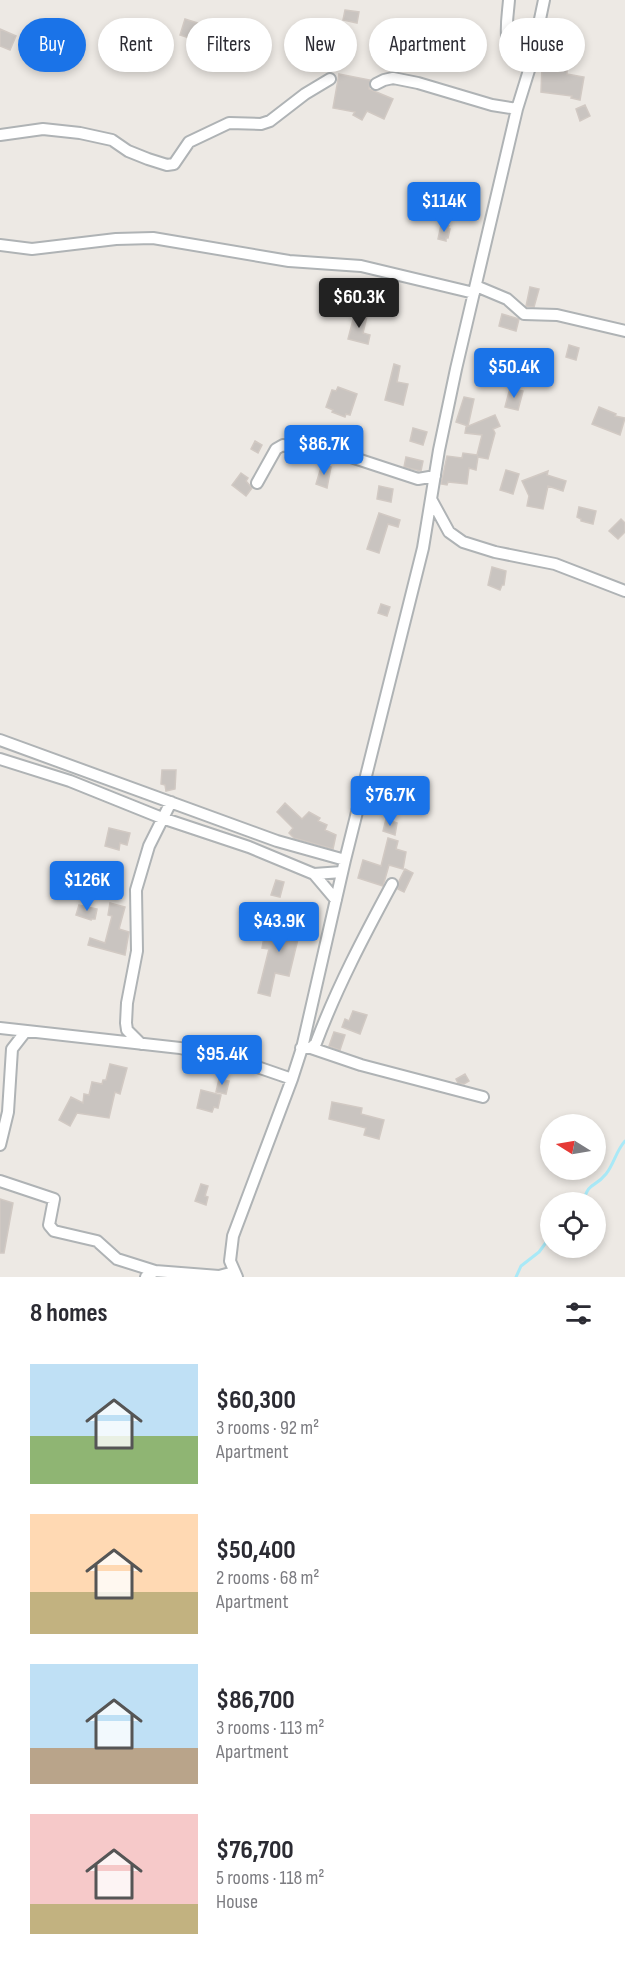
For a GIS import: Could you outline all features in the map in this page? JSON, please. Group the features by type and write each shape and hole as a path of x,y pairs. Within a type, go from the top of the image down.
{"street":[{"path":"508,18 509,0"},
{"path":"540,18 544,0"},
{"path":"0,1181 54,1199 49,1225 54,1231 97,1241 117,1259 151,1274 219,1276 235,1274 230,1261 233,1236 292,1079 306,1048 342,872 423,548 456,369 517,109 528,72"},
{"path":"376,84 393,78 492,105 517,109"},
{"path":"0,135 43,129 80,133 112,140 148,159 168,165 174,164 189,142 229,123 270,121 305,94 330,80"},
{"path":"0,245 32,249 116,239 153,238 289,261 361,266 507,299 524,314 557,315 625,330"},
{"path":"257,483 276,449 283,445 321,457 348,456 418,479 435,476"},
{"path":"431,499 449,532 463,542 495,552 555,564 625,591"},
{"path":"0,740 277,841 345,860"},
{"path":"0,759 70,781 162,818 249,847 314,874 342,872"},
{"path":"141,1044 127,1030 126,1023 127,1003 137,951 136,890 149,846 171,802"},
{"path":"314,874 336,900"},
{"path":"306,1048 316,1043 333,998 353,956 392,884"},
{"path":"0,1028 180,1048 240,1061 292,1079"},
{"path":"0,1145 8,1112 12,1049 26,1031"},
{"path":"306,1048 483,1097"}],"building":[{"path":"345,10 359,12 357,23 357,18 343,18"},
{"path":"185,19 186,19 186,37 180,35"},
{"path":"0,29 16,36 10,50 0,46"},
{"path":"542,72 567,72 567,74 584,77 580,100 571,98 572,96 541,92"},
{"path":"339,74 370,80 369,89 393,99 384,119 367,111 362,120 353,115 355,112 333,108"},
{"path":"585,105 590,116 580,121 576,109"},
{"path":"441,225 449,226 448,229 450,229 446,241 438,239"},
{"path":"530,287 539,289 534,307 526,306"},
{"path":"331,304 342,308 341,316 328,313"},
{"path":"355,312 367,316 363,333 370,335 368,344 348,339"},
{"path":"502,314 519,319 516,331 499,326"},
{"path":"569,345 579,348 576,360 566,357"},
{"path":"394,364 400,366 397,382 408,384 403,405 385,400"},
{"path":"338,387 357,394 350,415 346,414 345,417 326,407 332,390 336,391"},
{"path":"510,388 523,391 518,410 505,407"},
{"path":"464,397 474,399 468,426 456,422"},
{"path":"599,407 616,414 615,416 625,418 620,435 592,424"},
{"path":"495,415 500,426 493,429 495,433 488,459 478,457 476,470 469,468 467,484 448,482 447,485 441,484 447,456 462,458 463,453 477,455 482,435 465,433 466,427"},
{"path":"413,428 427,432 423,445 410,441"},
{"path":"330,434 338,436 336,446 332,445 331,449 318,448 323,437 329,438"},
{"path":"255,441 262,445 258,453 251,449"},
{"path":"406,457 423,461 421,471 404,467"},
{"path":"322,464 331,467 327,488 316,484"},
{"path":"506,470 519,474 513,494 500,490"},
{"path":"548,471 547,475 566,481 563,491 548,486 543,509 527,506 529,496 522,481"},
{"path":"241,473 248,478 246,481 252,488 246,496 232,485"},
{"path":"379,486 393,489 391,502 377,499"},
{"path":"579,507 596,511 593,524 581,521 577,517"},
{"path":"379,513 400,520 398,527 388,524 379,553 367,549"},
{"path":"621,519 625,523 625,532 618,539 609,531"},
{"path":"492,567 506,571 504,585 500,590 488,585"},
{"path":"381,604 390,607 387,616 378,613"},
{"path":"162,770 176,770 175,789 166,791 165,785 161,784"},
{"path":"285,803 302,819 309,812 320,818 318,821 327,825 325,830 336,835 333,849 294,838 289,833 293,828 277,812"},
{"path":"386,819 397,823 395,835 383,831"},
{"path":"109,828 130,833 127,845 120,843 119,850 105,846"},
{"path":"388,838 398,841 396,849 406,852 403,869 389,865 383,886 358,878 363,860 381,866"},
{"path":"405,869 413,873 404,892 398,889"},
{"path":"276,880 284,882 280,897 271,895"},
{"path":"110,903 125,907 119,929 129,932 125,955 88,945 90,938 105,943 112,916 108,915"},
{"path":"79,905 97,909 95,919 91,920 76,915"},
{"path":"275,923 305,927 302,940 298,939 289,976 275,973 270,996 258,993 269,949 262,948 264,937 266,931 273,932"},
{"path":"353,1011 367,1015 360,1034 342,1027 345,1019 349,1021"},
{"path":"334,1032 345,1035 340,1050 329,1046"},
{"path":"110,1064 127,1068 120,1094 115,1092 109,1118 77,1113 70,1126 59,1120 71,1097 83,1103 84,1094 89,1095 92,1082 102,1084 103,1080 106,1080"},
{"path":"465,1074 469,1081 464,1084 458,1083 456,1079"},
{"path":"219,1079 229,1081 226,1094 216,1092"},
{"path":"201,1090 221,1095 218,1108 214,1107 212,1112 197,1108"},
{"path":"332,1102 362,1108 361,1114 384,1120 379,1139 364,1135 366,1128 329,1119"},
{"path":"201,1184 208,1186 205,1196 208,1197 206,1205 195,1201"},
{"path":"0,1199 13,1203 4,1253 0,1253"}],"waterway":[{"path":"587,1192 606,1174 625,1141"},
{"path":"516,1277 521,1266 540,1251"}]}
